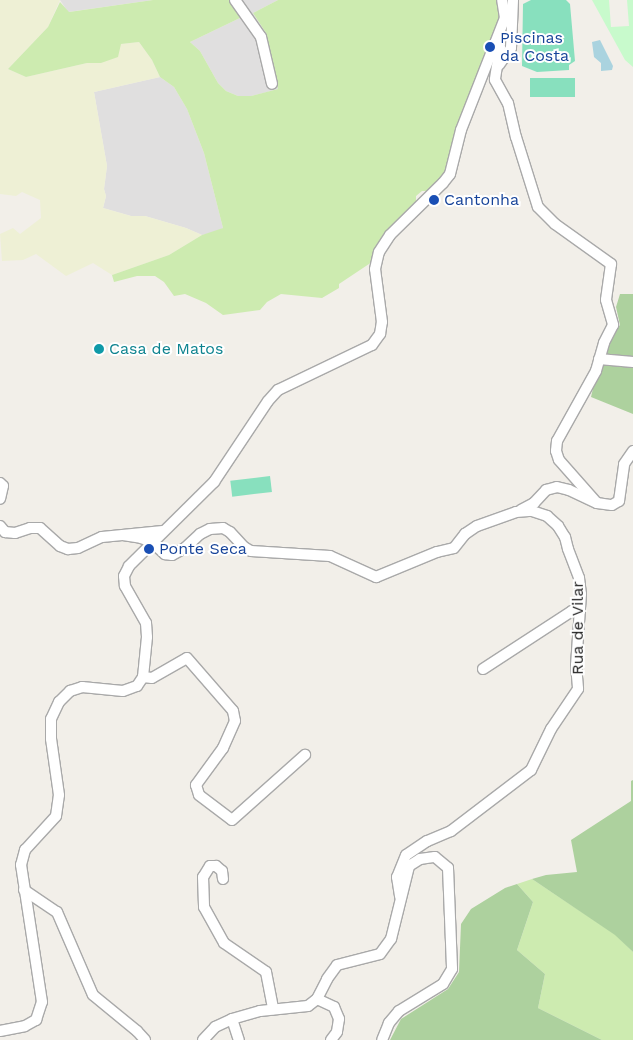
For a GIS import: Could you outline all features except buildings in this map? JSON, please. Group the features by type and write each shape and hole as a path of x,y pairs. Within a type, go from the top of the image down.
{"street":[{"path":"234,0 261,37 272,84"},
{"path":"0,1031 25,1026 36,1020 42,1002 21,864 25,850 56,816 60,795 51,739 51,719 59,702 70,691 82,687 123,691 137,686 144,677 147,637 146,623 125,586 124,576 129,566 214,482 268,401 278,390 372,345 380,334 382,322 375,269 379,252 390,235 450,174 461,130 505,18 502,0"},
{"path":"499,66 511,48 513,0"},
{"path":"496,42 500,47 499,66 495,80 508,102 516,137 538,207 555,224 612,264 606,300 613,325 587,390 557,440 556,451 559,460 597,503"},
{"path":"600,359 633,362"},
{"path":"516,512 534,502 546,490 558,487 597,503 612,506 619,501 624,464 633,451"},
{"path":"0,483 3,486 0,499"},
{"name":"Rua de Vilar","path":"152,542 165,554 172,555 185,548 200,534 210,529 223,528 230,532 244,548 330,556 376,577 437,552 454,548 465,534 477,526 516,512 532,511 546,516 558,526 565,537 579,578 580,611 576,665 578,689 551,729 531,770 451,831 427,841 406,855 397,877 400,897"},
{"path":"0,526 5,532 15,533 30,528 40,528 60,546 68,549 78,548 102,537 163,531"},
{"path":"123,535 142,538 152,542"},
{"path":"483,669 572,611 580,611"},
{"path":"144,677 152,678 187,658 233,711 235,721 223,748 196,786 199,795 232,820 305,755"},
{"path":"204,1040 215,1026 232,1019 273,1010 308,1006 317,999 326,979 338,966 380,954 390,939 409,866 420,859 435,858 448,868 452,969 443,984 400,1011 389,1023 382,1040"},
{"path":"223,879 222,872 216,866 210,866 204,877 204,907 224,943 266,972 273,1010"},
{"path":"24,890 56,912 93,995 137,1031 145,1040"},
{"path":"317,999 334,1007 339,1020 337,1032 331,1040"},
{"path":"232,1019 239,1040"}],"shaded area":[{"path":"60,0 153,0 68,12"},
{"path":"231,0 278,0 253,13 266,33 279,89 251,96 238,96 226,91 218,83 200,51 190,42 242,17"},
{"path":"160,77 174,87 187,109 204,153 223,228 219,231 202,235 186,228 145,216 131,216 103,208 106,196 104,189 107,166 94,92"}],"green space":[{"path":"0,0 60,0 48,27 8,69 26,77 87,63 101,63 121,44 139,42 152,60 160,77 94,92 107,166 104,189 106,196 103,208 131,216 145,216 186,228 202,235 169,255 112,275 93,263 66,276 36,254 23,260 2,261 0,234 13,228 20,234 41,218 40,200 22,192 16,196 0,194"},
{"path":"153,0 231,0 242,17 190,42 200,51 218,83 226,91 238,96 251,96 278,89 266,33 253,13 278,0 498,0 501,12 500,25 445,174 428,191 422,191 416,196 416,203 379,242 372,262 339,284 339,288 322,298 281,294 267,302 260,310 223,315 206,303 185,294 174,296 164,282 155,276 137,276 114,282 112,275 169,255 202,235 223,228 204,153 187,109 174,87 160,77 152,60 139,42 121,44 118,57 101,63 87,63 26,77 8,69 48,27 60,2 69,12"},
{"path":"531,0 566,0 570,4 575,61 569,65 569,70 537,72 522,66 523,4"},
{"path":"592,0 609,0 611,27 629,26 627,0 633,0 633,67 625,60"},
{"path":"530,78 575,78 575,97 530,97"},
{"path":"620,294 633,294 633,414 591,397 603,346 620,325 616,307"},
{"path":"270,476 272,492 232,497 230,481"},
{"path":"633,780 633,952 615,935 532,879 546,875 577,872 571,840 631,801 631,781"},
{"path":"532,879 616,935 633,952 633,1040 602,1040 538,1008 545,974 517,950 533,902 517,884"},
{"path":"517,884 533,902 517,950 545,974 538,1008 602,1040 390,1040 401,1019 448,989 459,972 461,924 471,909 505,888"}],"water":[{"path":"600,40 613,66 612,70 601,71 601,63 594,57 592,42"}],"place":[{"name":"Piscinas da Costa","path":"490,47"},
{"name":"Cantonha","path":"434,200"},
{"name":"Casa de Matos","path":"99,349"},
{"name":"Ponte Seca","path":"149,549"}]}
